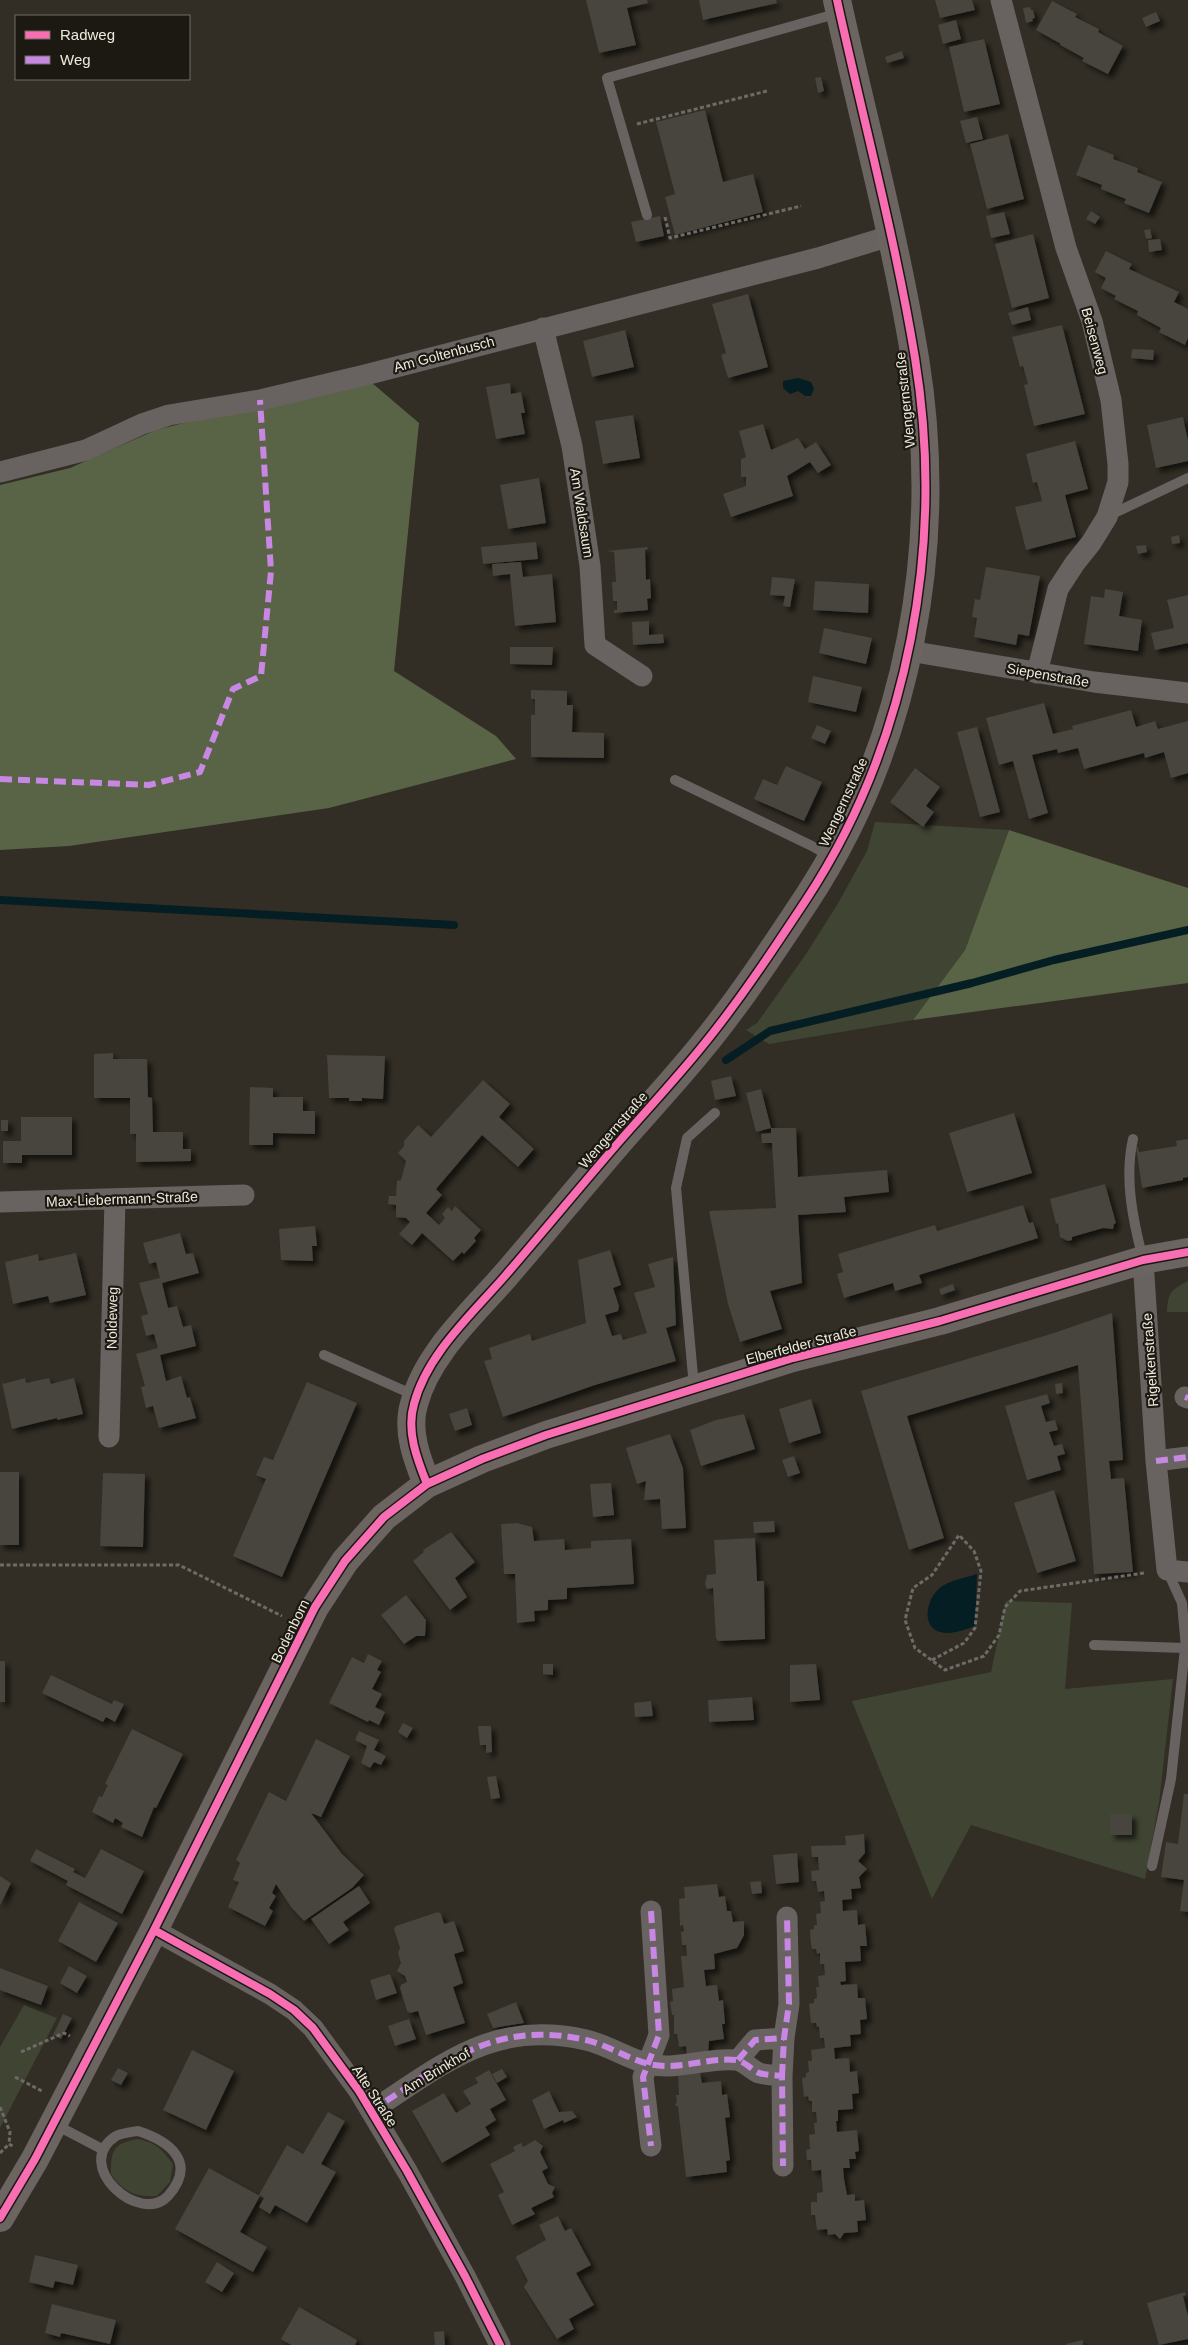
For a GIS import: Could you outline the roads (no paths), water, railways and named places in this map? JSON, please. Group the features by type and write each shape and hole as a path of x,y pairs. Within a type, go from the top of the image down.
{"main road":[{"name":"Wengernstraße","path":"428,1484 417,1460 412,1437 412,1414 417,1396 433,1364 701,1048 810,894 831,857 886,738 909,651 924,540 924,469 915,358 871,144 854,83 838,7"},
{"name":"Elberfelder Straße","path":"428,1484 482,1459 546,1435 793,1358 940,1321 1143,1260 1188,1252"},
{"name":"Bodenborn","path":"2,2210 35,2159 93,2048 264,1714 304,1628 328,1584 363,1538 384,1517 428,1484"}],"street":[{"name":"Beisenweg","path":"1000,0 1066,248 1092,321 1111,400 1118,464 1118,482 1107,516 1096,537 1075,563 1058,589 1037,673"},
{"name":"Am Goltenbusch","path":"0,472 86,450 142,424 169,415 260,400 365,375 818,258 890,236"},
{"name":"Am Waldsaum","path":"543,328 572,446 590,566 595,645 642,676"},
{"name":"Siepenstraße","path":"909,651 1094,682 1188,693"},
{"name":"Max-Liebermann-Straße","path":"0,1202 244,1195"},
{"name":"Noldeweg","path":"109,1437 115,1200"},
{"name":"Rigeikenstraße","path":"1143,1260 1156,1461 1167,1570"},
{"path":"1156,1461 1188,1457"},
{"path":"1167,1570 1188,1572"},
{"path":"651,1910 659,2035 644,2077 652,2146"},
{"path":"783,2166 782,2076 784,2038 789,2004 787,1916"},
{"name":"Alte Straße","path":"154,1930 203,1955 294,2010 313,2028 371,2110 431,2212 500,2345"},
{"name":"Am Brinkhof","path":"371,2110 462,2053 489,2042 516,2036 544,2034 587,2040 608,2046 649,2064 663,2066 738,2060"},
{"path":"782,2076 759,2073 738,2060 755,2040 784,2038"}],"lane":[{"path":"647,215 607,78 838,7"},
{"path":"1107,516 1188,478"},
{"path":"675,780 831,857"},
{"path":"694,1389 676,1188 686,1138 715,1113"},
{"path":"1133,1139 1129,1156 1133,1219 1143,1260"},
{"path":"324,1355 417,1396"},
{"path":"1152,1866 1171,1779 1187,1649 1182,1603 1167,1570"},
{"path":"1094,1645 1187,1649"},
{"path":"53,2124 102,2149"},
{"path":"138,2131 156,2137 171,2146 180,2163 177,2181 167,2196 156,2205 141,2204 117,2190 106,2177 100,2164 102,2149 116,2136 138,2131"}],"water":[{"path":"798,378 811,382 814,389 811,396 805,396 798,391 790,394 783,388 783,381"},
{"path":"977,1574 975,1626 949,1633 934,1629 928,1618 929,1604 932,1597 941,1587 958,1579"}],"waterway":[{"path":"0,900 454,925"},
{"path":"726,1060 770,1031 972,983 1054,960 1188,930"}]}
